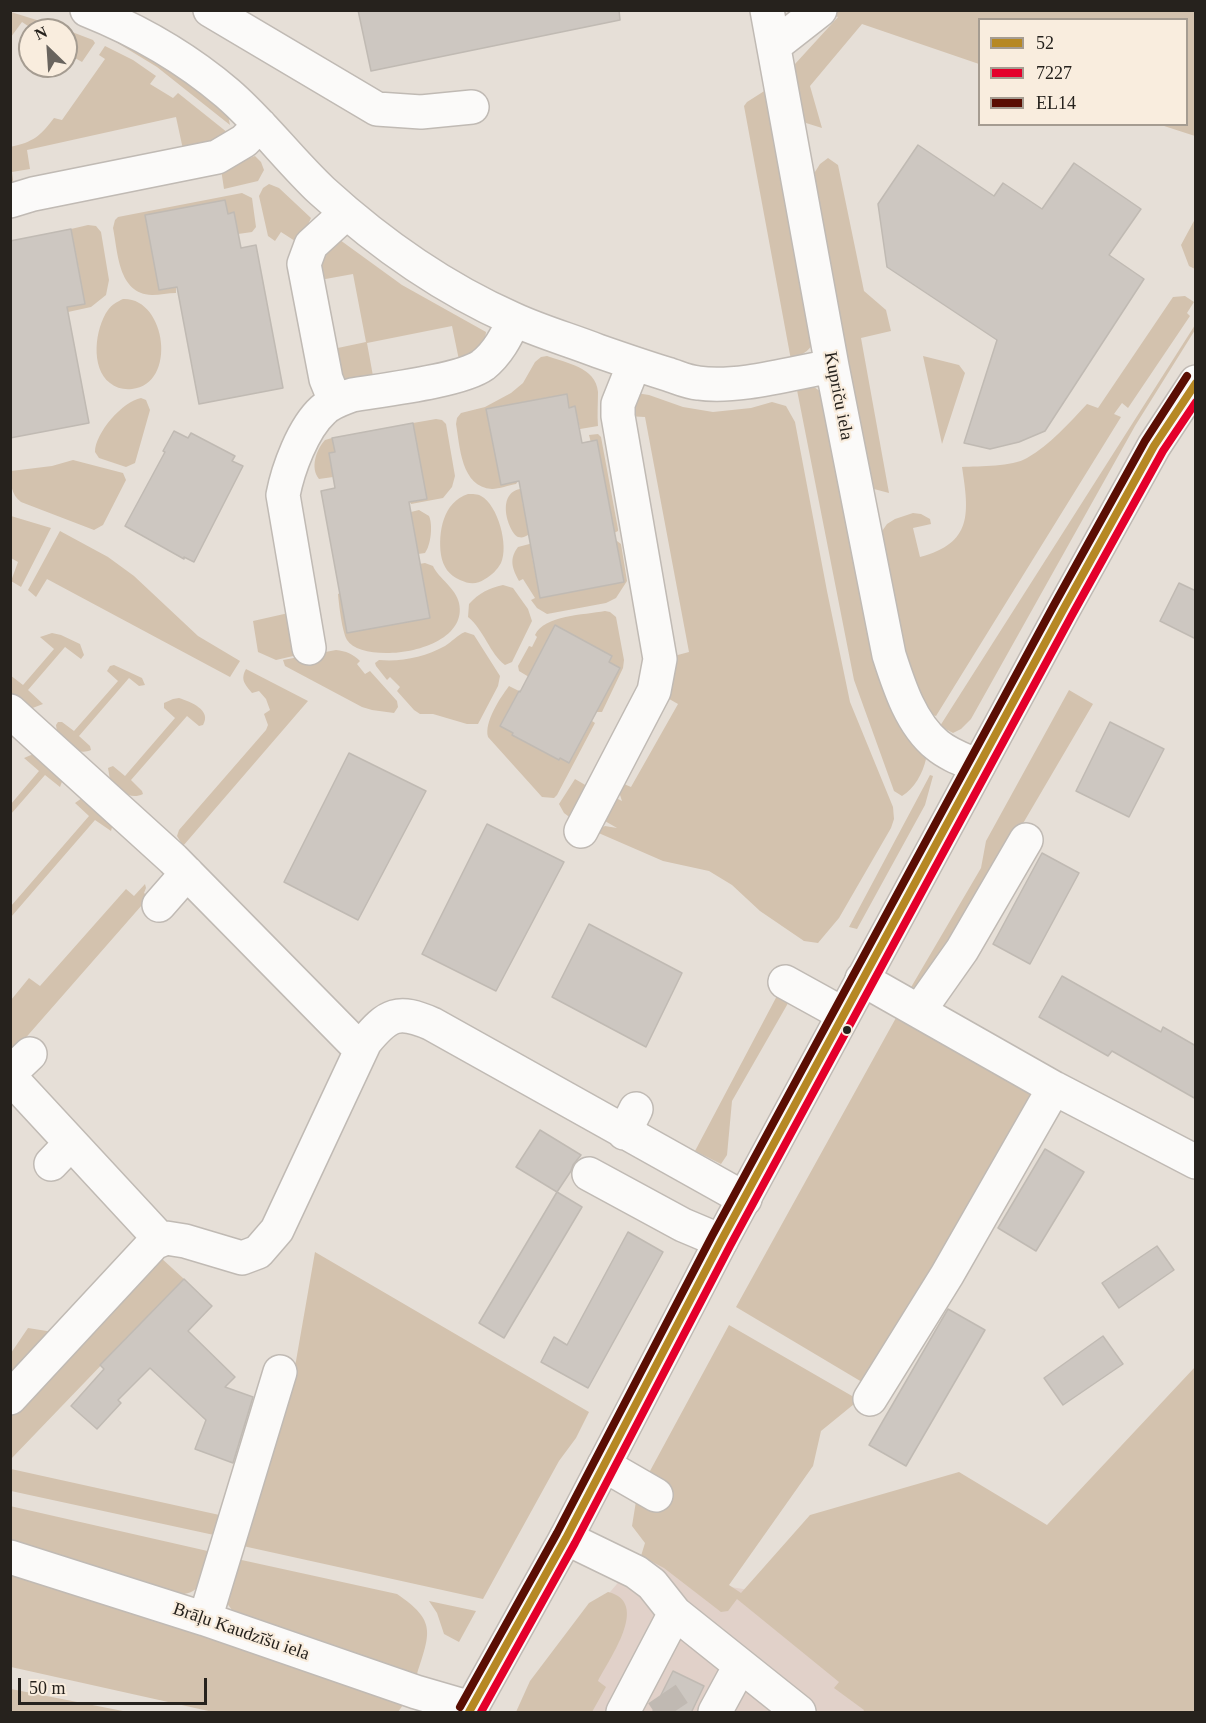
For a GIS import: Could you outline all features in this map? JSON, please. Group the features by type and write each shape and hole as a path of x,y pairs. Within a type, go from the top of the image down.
{"street":[{"path":"87,10 115,21 140,21 227,94 261,125 290,159 346,213 396,253 514,320 634,364 697,383 722,385 746,382 832,366"},
{"path":"210,10 377,109 421,112 472,107"},
{"name":"Kupriču iela","path":"767,10 832,366 889,656 900,690 918,721 935,743 947,752 978,766"},
{"path":"774,46 820,10"},
{"path":"10,201 33,194 217,158 244,141 261,125"},
{"path":"335,401 326,379 304,264 311,245 346,213"},
{"path":"309,648 283,495 287,473 301,443 322,410 335,401 352,395 464,375 481,366 495,354 514,320"},
{"path":"581,831 654,690 660,659 618,416 618,404 634,364"},
{"path":"470,1710 566,1538 843,1014 1114,517 1154,446 1196,382"},
{"path":"10,711 187,873 361,1050"},
{"path":"919,1011 962,950 1026,840"},
{"path":"159,905 187,873"},
{"path":"862,979 1054,1088 1196,1162"},
{"path":"785,982 843,1014"},
{"path":"10,1398 154,1243 166,1238 185,1241 242,1258 258,1252 277,1230 365,1042 380,1024 393,1016 412,1015 630,1121 745,1199"},
{"path":"18,1082 61,1154 110,1204 161,1240"},
{"path":"870,1399 947,1275 1054,1088"},
{"path":"589,1174 683,1225 722,1241"},
{"path":"205,1618 280,1372"},
{"path":"604,1465 656,1495"},
{"path":"566,1538 636,1572 652,1584 675,1613 799,1713"},
{"name":"Brāļu Kaudzīšu iela","path":"10,1557 205,1618 470,1710"},
{"path":"641,1697 675,1613"},
{"path":"715,1713 740,1666"}],"shaded area":[{"path":"821,11 1195,11 1195,136 1164,126 1188,126 1188,18 978,18 978,64 862,24 810,86 822,128 806,123 796,114 795,64 838,17"},
{"path":"11,12 30,18 18,18 18,27 11,37"},
{"path":"78,34 95,43 82,62 78,60"},
{"path":"113,35 163,63 206,95 228,115 230,125 157,67 111,39"},
{"path":"105,46 133,60 156,76 150,84 173,98 178,93 228,133 222,140 184,154 176,117 27,150 30,169 12,172 14,188 11,189 10,147 36,137 54,118 62,120 105,59 99,55"},
{"path":"769,88 816,337 806,351 791,360 744,106"},
{"path":"255,156 261,162 264,170 258,181 224,189 221,169"},
{"path":"828,158 838,165 864,291 886,310 891,331 861,338 889,493 874,489 867,480 813,175 820,164"},
{"path":"269,184 279,188 311,218 306,229 295,241 281,232 275,241 268,236 259,196 263,188"},
{"path":"242,193 252,198 256,227 252,232 238,234 234,213 228,214 225,201 146,215 159,290 176,287 176,293 152,295 141,293 126,280 113,228 118,217"},
{"path":"1195,219 1195,269 1189,266 1181,245"},
{"path":"88,225 96,226 101,232 109,280 106,295 91,307 68,312 67,307 85,303 81,284 75,285 79,270 71,229"},
{"path":"340,240 402,285 486,332 483,342 473,353 459,360 452,326 367,343 373,376 343,383 333,349 366,342 353,274 320,280 321,263"},
{"path":"1185,296 1194,302 1187,313 1190,316 1128,408 1122,403 1114,414 1121,417 936,716 932,715 901,664 878,537 887,524 913,513 930,519 931,524 913,528 920,557 950,544 964,524 966,512 962,467 996,466 1021,461 1051,440 1087,404 1098,408 1173,297"},
{"path":"123,299 138,302 149,312 157,325 161,341 161,358 156,373 147,384 132,389 120,388 110,383 99,368 97,358 100,327 111,306"},
{"path":"1195,325 1195,330 1135,426 971,719 953,733 940,726"},
{"path":"547,356 579,367 592,377 598,392 598,426 580,429 575,407 569,408 566,394 486,409 501,484 518,481 516,484 495,489 482,487 468,474 464,464 456,424 457,418 461,413 485,407 511,393 523,383 535,362"},
{"path":"923,356 959,365 965,373 942,444"},
{"path":"810,384 821,392 893,709 926,759 917,780 902,796 894,791 854,680 796,385"},
{"path":"636,393 683,407 713,412 751,408 772,402 786,406 795,422 850,702 893,807 894,819 839,918 818,943 804,941 760,911 732,885 709,871 663,861 594,831 605,826 617,828 598,817 610,795 622,801 618,789 624,784 631,787 678,704 664,696 674,656 689,652 645,417 626,416"},
{"path":"141,398 146,400 150,410 135,463 126,467 99,458 95,452 96,444 105,427 126,405"},
{"path":"436,419 446,424 455,476 452,487 443,498 411,504 410,502 426,499 413,423"},
{"path":"598,434 601,437 618,529 614,533 589,435"},
{"path":"332,438 335,452 329,453 333,477 319,479 315,470 317,454 325,440"},
{"path":"73,460 123,473 126,480 103,525 94,530 21,502 15,496 12,488 11,471 52,466"},
{"path":"520,489 523,495 531,499 522,501 529,529 528,535 524,537 514,534 506,513 508,498 512,492"},
{"path":"468,494 481,496 492,508 497,517 504,547 501,563 496,570 482,581 472,583 460,580 447,570 440,546 444,519 448,511 460,498"},
{"path":"419,510 429,516 431,530 425,553 418,554 411,512"},
{"path":"11,516 51,528 21,587 11,581 18,562 11,558"},
{"path":"60,531 108,557 134,576 198,636 240,661 230,677 47,579 36,597 28,590"},
{"path":"617,541 621,544 627,581 616,598 606,603 547,614 537,608 531,600 535,598 523,579 519,581 513,568 513,556 518,547 537,542 532,556 540,597"},
{"path":"425,563 433,566 451,588 459,603 458,620 448,634 433,644 392,653 357,648 347,640 340,611 338,594 340,593 347,633 430,618 419,564"},
{"path":"503,585 513,588 528,609 532,621 512,662 505,665 495,655 474,622 468,617 469,604 473,600"},
{"path":"605,611 616,617 624,660 623,668 602,712 594,712 620,669 609,662 612,656 552,631 529,677 519,671 518,666 529,646 532,647 537,637 535,635 547,623 566,617"},
{"path":"293,612 302,654 276,660 258,652 253,621"},
{"path":"465,632 474,635 500,676 498,686 478,724 467,724 433,714 420,714 397,691 400,687 390,677 387,680 376,666 375,663 379,660 413,658 429,653 445,646"},
{"path":"52,633 80,644 84,655 81,659 65,647 28,690 43,704 30,709 11,695 10,675 23,685 54,649 40,637"},
{"path":"336,650 349,653 360,661 357,664 365,674 370,671 397,701 398,707 394,713 362,707 285,666 283,660"},
{"path":"114,665 142,678 145,685 139,686 129,678 79,736 90,746 91,750 79,751 68,746 60,737 56,725 62,722 74,731 118,681 107,671 110,666"},
{"path":"246,669 308,701 183,846 177,836 179,830 268,725 264,714 270,710 266,699 259,691 252,693 245,684 243,676"},
{"path":"509,686 519,691 500,726 569,763 592,721 595,723 554,798 542,797 488,737 488,724 497,703"},
{"path":"1069,690 1093,704 940,965 926,981 910,989 981,868 986,841"},
{"path":"179,698 194,704 203,711 205,720 203,725 199,726 187,716 131,780 143,794 133,796 125,793 110,780 108,768 113,766 125,776 175,718 164,708 164,703"},
{"path":"38,752 63,779 60,787 45,775 11,814 11,804 39,771 24,758"},
{"path":"930,775 933,776 925,805 857,929 849,927"},
{"path":"575,779 587,786 572,819 564,813 559,804"},
{"path":"82,798 114,820 111,831 95,820 11,917 11,906 89,816 75,803"},
{"path":"145,884 144,893 149,897 22,1042 11,1051 11,1000 29,978 40,986 126,889 134,896"},
{"path":"779,992 791,998 732,1101 727,1155 721,1164 695,1151"},
{"path":"897,1016 1038,1094 867,1385 736,1307"},
{"path":"315,1252 589,1412 576,1438 559,1461 483,1599 243,1546 296,1361"},
{"path":"160,1257 184,1279 11,1459 11,1414"},
{"path":"729,1325 859,1400 821,1431 813,1466 729,1585 741,1593 810,1515 959,1472 1047,1525 1195,1367 1195,1712 863,1712 864,1710 834,1688 839,1682 737,1599 728,1611 721,1612 664,1568 641,1556 645,1543 632,1526 637,1495"},
{"path":"28,1328 53,1332 11,1379 11,1353"},
{"path":"11,1469 224,1516 214,1535 11,1491"},
{"path":"10,1506 212,1552 200,1584 196,1589 184,1594 11,1543"},
{"path":"650,1545 711,1584 756,1591 890,1712 529,1712 605,1598"},
{"path":"237,1559 397,1594 419,1612 427,1629 425,1648 417,1674 232,1610 226,1602"},
{"path":"10,1573 89,1596 398,1700 403,1705 398,1712 213,1712 11,1667"},
{"path":"608,1592 620,1598 626,1607 627,1619 617,1646 598,1681 606,1687 592,1712 516,1712 530,1681 589,1603"},
{"path":"429,1601 476,1611 459,1642 444,1634 437,1613"},
{"path":"11,1689 128,1712 11,1712"}],"building":[{"path":"358,10 619,10 620,20 371,71"},
{"path":"918,145 994,196 1003,183 1042,209 1074,163 1141,209 1109,255 1144,279 1045,431 1019,442 990,449 964,443 997,340 887,267 878,204"},
{"path":"225,200 228,214 234,212 241,248 256,245 283,388 199,404 177,287 159,290 145,215"},
{"path":"71,229 85,304 67,307 89,423 10,438 10,241"},
{"path":"567,394 569,408 575,406 582,443 597,440 624,582 540,598 519,481 501,485 486,409"},
{"path":"413,423 427,499 409,502 430,618 347,633 321,491 335,488 329,453 335,452 332,438"},
{"path":"174,431 188,438 191,433 235,456 232,461 243,466 194,562 184,557 184,559 125,526"},
{"path":"1179,583 1196,591 1196,639 1160,621"},
{"path":"555,625 612,656 609,662 620,668 569,763 512,735 513,733 500,726"},
{"path":"1110,722 1164,749 1129,817 1076,791"},
{"path":"349,753 426,791 358,920 284,882"},
{"path":"487,824 564,862 496,991 422,954"},
{"path":"1042,853 1079,873 1030,964 993,944"},
{"path":"589,924 682,973 646,1047 552,997"},
{"path":"1062,976 1161,1032 1163,1027 1196,1046 1196,1099 1112,1051 1108,1056 1039,1017"},
{"path":"540,1130 581,1155 557,1192 516,1167"},
{"path":"1045,1149 1084,1172 1036,1251 998,1228"},
{"path":"557,1192 582,1207 504,1338 479,1323"},
{"path":"628,1232 663,1252 588,1388 541,1362 554,1337 567,1345"},
{"path":"1157,1246 1174,1270 1119,1308 1102,1283"},
{"path":"184,1279 212,1306 188,1331 235,1377 225,1387 253,1397 233,1463 195,1449 206,1420 150,1368 118,1400 121,1403 97,1429 71,1406 104,1369 100,1365"},
{"path":"948,1309 985,1330 906,1466 869,1445"},
{"path":"1103,1336 1123,1364 1063,1405 1044,1378"},
{"path":"673,1671 704,1686 691,1713 652,1713"}],"tunnel":[{"path":"662,1694 674,1712"}],"transit line":[{"name":"EL14","path":"460,1707 557,1533 712,1236 1054,605 1145,441 1187,376"},
{"name":"52","path":"469,1712 566,1538 721,1241 1063,610 1154,446 1196,383"},
{"name":"7227","path":"481,1712 575,1543 730,1246 1072,615 1163,451 1196,402"}]}
